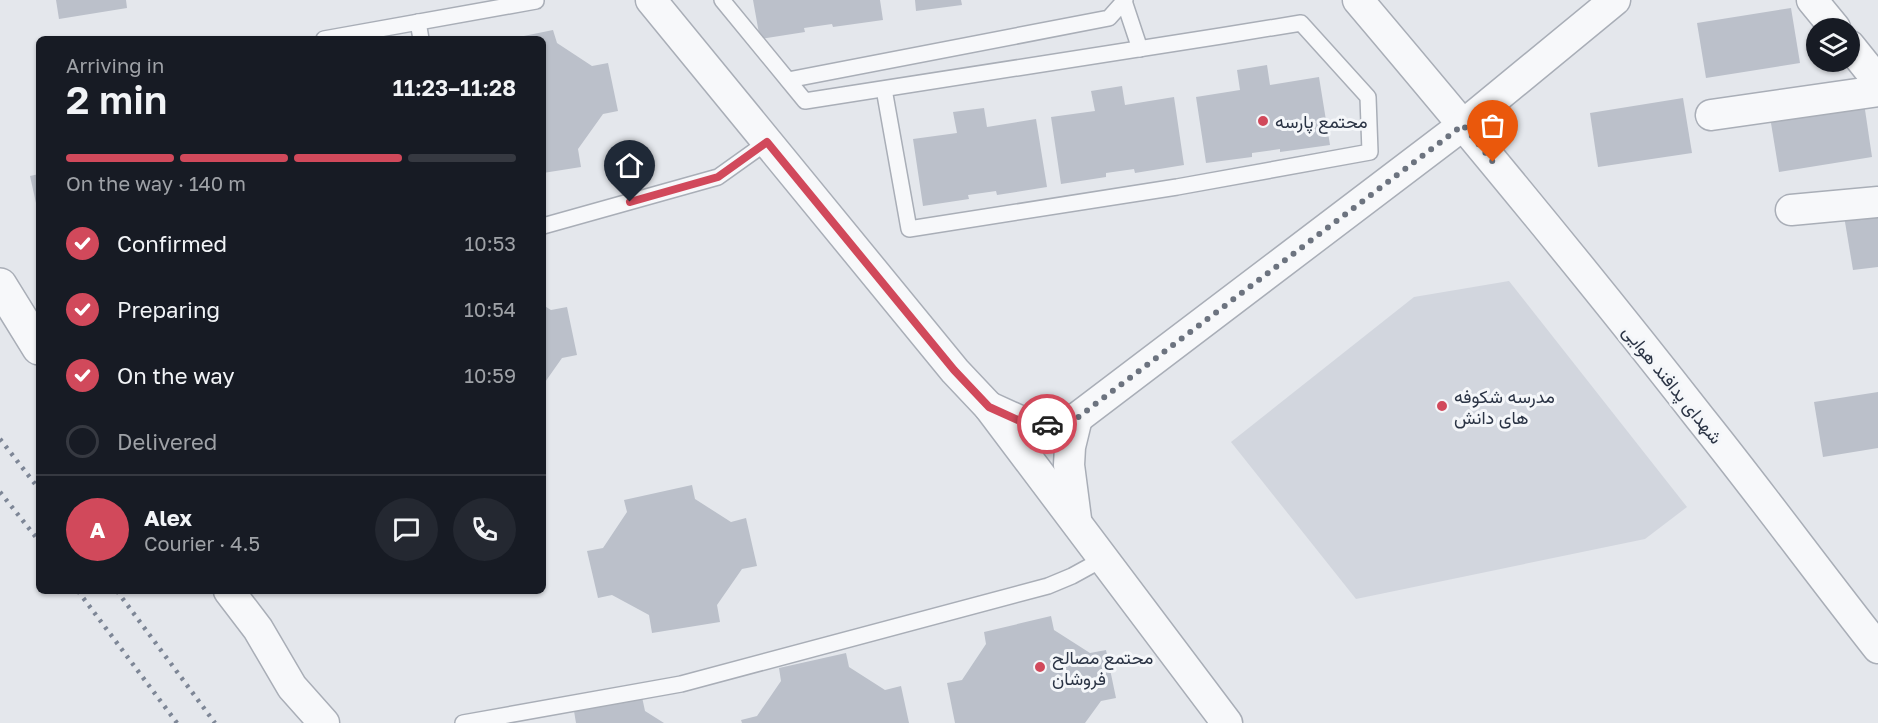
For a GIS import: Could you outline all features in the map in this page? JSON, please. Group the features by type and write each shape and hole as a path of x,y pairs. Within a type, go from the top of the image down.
{"street":[{"path":"651,0 954,370 989,407 1227,723"},
{"name":"شهدای پدافند هوایی","path":"1358,0 1463,125 1701,418 1878,648"},
{"path":"989,407 1020,421 1051,425 1077,418 1463,125 1615,0"},
{"path":"1812,0 1827,18"},
{"path":"1860,58 1878,81"},
{"path":"1711,115 1878,91"},
{"path":"1791,210 1878,202"},
{"path":"0,285 36,343"},
{"path":"1076,523 1070,447 1077,418"},
{"path":"231,594 258,629 292,687 324,723"}],"lane":[{"path":"723,0 805,101 1300,23 1368,97 1370,152 1177,187 909,229 884,89"},
{"path":"341,36 536,1"},
{"path":"788,80 1109,18 1125,1 1140,50"},
{"path":"418,22 420,36"},
{"path":"546,225 718,177 767,142"},
{"path":"463,723 681,684 1048,586 1103,559"}],"shaded area":[{"name":"مدرسه شکوفه های دانش","path":"1509,281 1687,507 1645,539 1356,599 1231,442 1414,297"}],"building":[{"path":"56,0 126,0 127,8 59,19"},
{"path":"753,0 880,0 883,20 833,27 832,24 804,28 805,32 760,39"},
{"path":"915,0 961,0 962,5 916,11"},
{"path":"1791,8 1800,63 1706,78 1697,23"},
{"path":"553,30 557,43 592,66 608,63 618,111 603,114 578,149 581,167 546,173 546,36 524,36"},
{"name":"محتمع پارسه","path":"1267,65 1270,85 1319,77 1330,145 1280,152 1280,149 1252,153 1252,157 1206,163 1196,97 1240,90 1237,70"},
{"path":"1122,86 1125,105 1174,97 1184,165 1135,173 1134,169 1106,173 1106,177 1061,184 1051,117 1095,111 1091,91"},
{"path":"1683,98 1692,153 1598,167 1590,113"},
{"path":"1864,103 1872,157 1779,172 1770,117"},
{"path":"984,108 987,127 1036,119 1047,187 997,195 996,191 968,195 969,199 923,206 913,139 957,133 953,112"},
{"path":"36,175 36,203 30,176"},
{"path":"1878,210 1878,267 1853,270 1844,216"},
{"path":"546,307 551,310 567,307 577,355 562,358 546,381"},
{"path":"1878,392 1878,448 1823,457 1814,402"},
{"path":"692,485 695,499 731,522 746,518 757,566 742,569 717,605 720,622 652,633 649,615 612,595 598,598 587,551 603,548 627,512 624,500"},
{"name":"محتمع مصالح فروشان","path":"1051,616 1054,630 1090,653 1106,650 1116,698 1101,701 1085,723 955,723 947,683 962,680 986,644 984,632"},
{"path":"846,653 849,667 885,690 901,686 909,723 742,723 741,720 757,716 781,681 779,668"},
{"path":"642,697 645,711 664,723 576,723 574,711"}],"railway":[{"path":"0,439 36,485"},
{"path":"0,492 36,537"},
{"path":"80,594 177,723"},
{"path":"119,594 215,723"}],"way so far":[{"path":"1047,424 1077,418 1463,125 1493,162"}],"place":[{"name":"محتمع پارسه","path":"1263,121"},
{"name":"مدرسه شکوفه های دانش","path":"1442,406"},
{"name":"محتمع مصالح فروشان","path":"1040,667"}],"route":[{"path":"630,202 718,177 767,142 954,370 989,407 1020,421 1047,424"}]}
